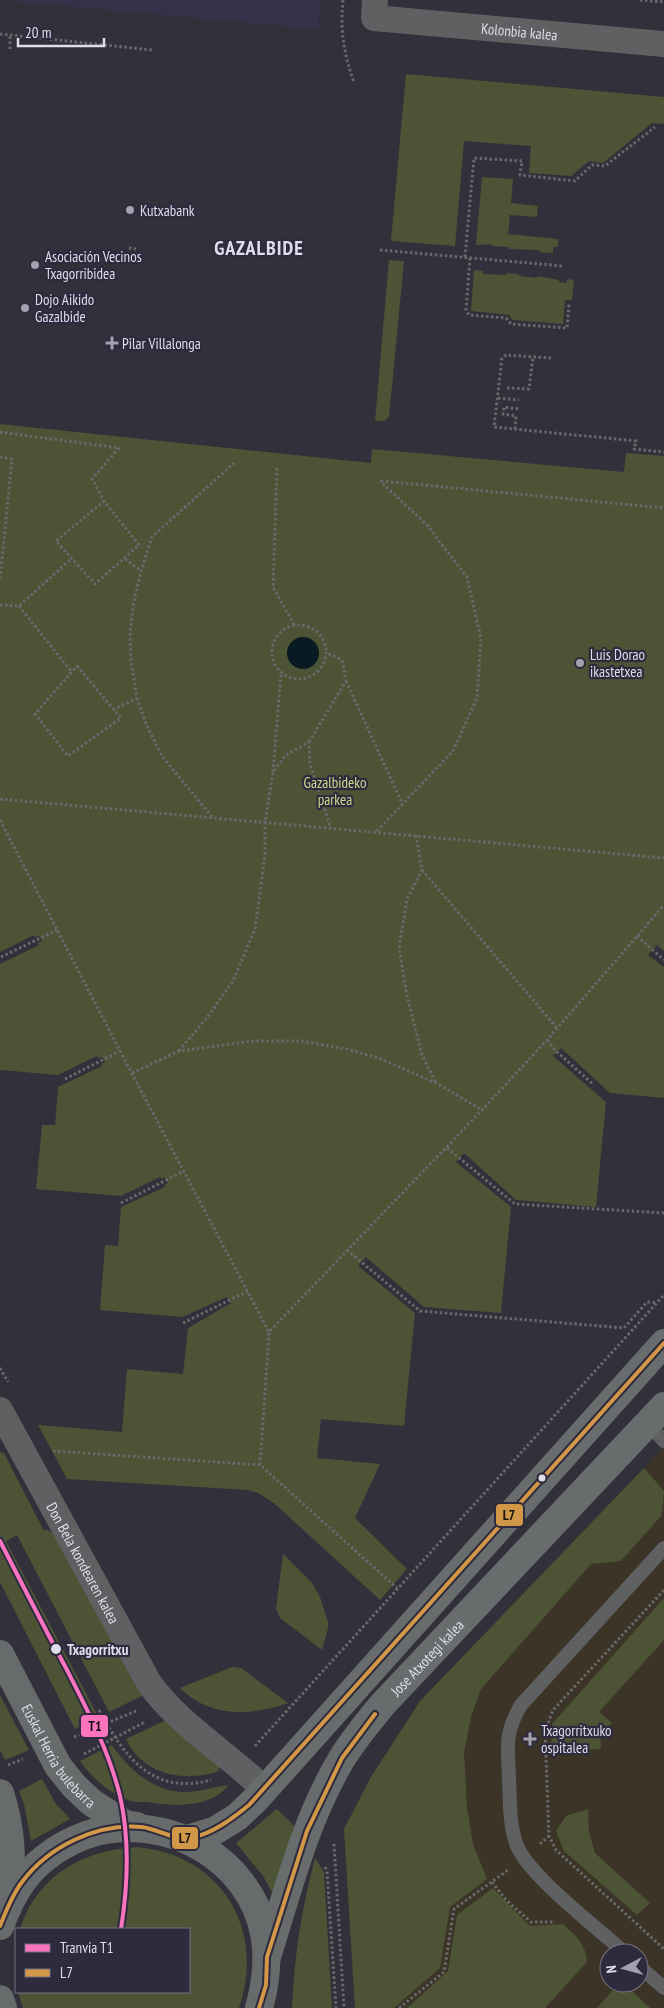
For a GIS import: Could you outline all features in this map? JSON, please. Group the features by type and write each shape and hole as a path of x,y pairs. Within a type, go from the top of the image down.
{"main road":[{"path":"187,1839 216,1830 237,1817 264,1789 664,1343"},
{"name":"Jose Atxotegi kalea","path":"267,1958 307,1831 342,1758 362,1730 389,1697 659,1423"},
{"name":"Euskal Herria bulebarra","path":"0,1654 58,1766 74,1786 91,1802 125,1824 144,1828"},
{"path":"0,1793 7,1814 12,1859 5,1914"},
{"path":"5,1914 29,1874 40,1862 61,1846 84,1835 110,1828 144,1828 166,1832 187,1839 209,1851 228,1867 244,1886 256,1909 264,1932 267,1958 266,1985 260,2008"},
{"path":"0,1999 3,2008"}],"street":[{"name":"Kolonbia kalea","path":"375,9 664,44"},
{"name":"Don Bela kondearen kalea","path":"0,1410 148,1683 161,1701 238,1764 264,1789"}],"lane":[{"path":"614,1943 539,1876 523,1858 516,1843 511,1816 507,1744 511,1722 521,1705 664,1548"},
{"path":"649,1975 664,1988"}],"path":[{"path":"343,0 340,23 345,54 354,83"},
{"path":"640,0 664,2"},
{"path":"0,34 152,50"},
{"path":"10,35 10,49"},
{"path":"465,258 474,158 522,161 520,175 575,181 592,165 605,166 655,127"},
{"path":"129,248 136,249"},
{"path":"380,250 563,266"},
{"path":"470,258 466,310 469,315 506,318 511,324 567,328 569,304"},
{"path":"551,358 506,355 502,358 494,427 636,441 634,449 664,452"},
{"path":"506,388 529,389 533,357"},
{"path":"498,398 520,400"},
{"path":"515,429 516,416 503,414 504,407 519,409"},
{"path":"0,432 119,448 92,479 104,501 139,545 95,584 56,541 104,501"},
{"path":"0,457 12,459 0,580"},
{"path":"212,818 162,756 146,724 137,698 131,661 130,632 140,571 152,537 234,463"},
{"path":"277,468 273,587 294,625"},
{"path":"377,831 453,751 478,698 481,639 467,577 426,525 380,481 664,508"},
{"path":"125,558 140,571"},
{"path":"0,605 19,606 71,559"},
{"path":"19,606 71,671"},
{"path":"294,625 310,627 317,631 323,637 327,653 324,663 318,672 300,680 290,678 282,673 276,666 273,658 274,641 286,628 294,625"},
{"path":"327,653 342,660 346,682 402,803"},
{"path":"77,666 121,718 68,756 35,714 71,671 77,666"},
{"path":"180,1051 233,981 255,929 266,856 265,822 273,772 282,673"},
{"path":"273,772 286,756 310,742 346,682"},
{"path":"113,710 137,698"},
{"path":"310,742 310,764 332,828"},
{"path":"0,799 664,858"},
{"path":"0,820 269,1332 260,1465"},
{"path":"416,835 422,870 557,1028"},
{"path":"422,870 407,899 399,948 407,996 422,1055 436,1083"},
{"path":"269,1332 447,1148 547,1040 664,905"},
{"path":"1,957 57,930"},
{"path":"637,936 664,960"},
{"path":"547,1040 557,1052 594,1084"},
{"path":"132,1073 180,1051 253,1041 301,1041 381,1059 436,1083 482,1110"},
{"path":"65,1079 120,1051"},
{"path":"447,1148 515,1204 664,1213"},
{"path":"121,1203 184,1171"},
{"path":"347,1250 420,1311 624,1328 647,1302 657,1303"},
{"path":"183,1323 248,1291"},
{"path":"99,1710 115,1739 136,1764 156,1777 174,1784 198,1784 214,1779 238,1764 664,1295"},
{"path":"44,1450 260,1465 397,1588"},
{"path":"664,1590 554,1710 544,1731 549,1836 556,1850 664,1949"},
{"path":"0,1769 161,1701"},
{"path":"399,2008 444,1972 454,1909 492,1882 549,1836"},
{"path":"334,1838 344,2008"},
{"path":"492,1882 506,1900 531,1922 563,1922"}],"shaded area":[{"path":"0,0 321,0 318,29"},
{"name":"Txagorritxuko ospitalea","path":"664,1447 664,2008 355,2008 344,1829 371,1777 420,1701"}],"green space":[{"path":"406,74 664,97 664,124 652,123 603,163 589,161 571,176 529,173 531,146 464,141 455,246 391,241"},
{"path":"482,177 513,179 511,203 538,206 537,217 510,215 508,234 558,239 558,247 553,247 553,253 540,252 539,250 509,249 509,247 492,246 492,244 476,245"},
{"path":"389,260 404,261 389,417 384,421 375,421"},
{"path":"474,270 483,271 483,274 506,275 506,273 537,278 537,276 567,283 567,279 574,280 572,300 565,300 563,324 513,320 509,315 471,311"},
{"name":"Gazalbideko parkea","path":"0,424 371,463 372,449 624,472 626,453 664,456 664,951 657,945 648,955 664,967 664,1098 610,1093 561,1048 553,1056 606,1102 596,1207 516,1200 464,1153 456,1162 511,1207 501,1313 424,1307 366,1257 358,1266 415,1313 404,1426 321,1419 317,1458 380,1464 355,1518 407,1569 380,1600 275,1504 258,1493 248,1490 67,1479 38,1425 122,1432 127,1369 183,1374 188,1328 231,1303 227,1297 182,1317 100,1310 105,1245 118,1246 121,1207 165,1187 164,1185 168,1183 165,1177 162,1179 160,1177 121,1196 36,1189 42,1125 55,1125 58,1087 102,1066 101,1064 105,1062 102,1057 98,1058 97,1056 58,1075 0,1070 0,964 39,945 38,943 42,941 39,936 35,937 34,935 0,952"},
{"path":"0,1452 4,1453 44,1531 46,1529 66,1541 144,1695 109,1712 17,1535 6,1541 99,1718 75,1729 0,1582"},
{"path":"644,1468 664,1491 662,1515 621,1561 591,1564 481,1689 471,1717 464,1753 467,1807 473,1844 487,1879 450,1907 440,1968 394,2008 355,2008 344,1829 371,1777 420,1701"},
{"path":"283,1554 312,1583 320,1597 328,1622 322,1650 280,1618 276,1608"},
{"path":"664,1598 664,1640 599,1712 612,1723 600,1733 601,1749 586,1750 551,1746 552,1724"},
{"path":"232,1667 241,1668 288,1703 260,1710 231,1712 204,1705 180,1688"},
{"path":"0,1695 29,1750 5,1760 0,1750"},
{"path":"172,1719 219,1762 219,1771 206,1775 192,1776 166,1773 142,1761 133,1751 126,1739"},
{"path":"112,1745 135,1771 164,1789 187,1792 229,1785 212,1798 190,1804 179,1805 131,1801 102,1785 80,1761"},
{"path":"42,1779 56,1804 70,1819 31,1841 24,1804 19,1791"},
{"path":"277,1809 294,1826 275,1892 272,1892 263,1876 236,1843"},
{"path":"588,1809 589,1832 595,1853 650,1903 637,1915 564,1851 556,1831 566,1816"},
{"path":"139,1847 179,1857 204,1872 232,1904 240,1923 247,1965 245,1986 239,2008 23,2008 18,1993 190,1993 190,1928 20,1928 28,1910 38,1894 51,1880 66,1868 82,1860 100,1853"},
{"path":"315,1858 324,1872 332,2008 292,2008 299,1932"},
{"path":"493,1888 530,1926 563,1924 582,1945 587,1962 545,2008 407,2008 448,1971 457,1915"},
{"path":"610,1993 634,1993 650,2008 597,2008"}],"water":[{"path":"303,637 309,638 314,642 318,647 318,659 314,664 309,668 303,669 297,668 292,664 288,659 287,653 288,647 292,642 297,638"}],"tram line":[{"name":"T1","path":"0,1541 90,1716 110,1763 120,1796 127,1846 125,1896 121,1928"}],"transit line":[{"name":"L7","path":"0,1926 15,1892 33,1869 60,1848 75,1840 91,1833 125,1827 148,1828 172,1836 190,1838 206,1833 229,1821 249,1805 664,1343"},
{"name":"L7","path":"259,2008 266,1985 267,1957 307,1831 342,1758 375,1714"}],"place":[{"name":"Kutxabank","path":"130,210"},
{"name":"Asociación Vecinos Txagorribidea","path":"35,265"},
{"name":"Dojo Aikido Gazalbide","path":"25,308"},
{"name":"Pilar Villalonga","path":"112,343"},
{"name":"Luis Dorao ikastetxea","path":"580,663"},
{"name":"Txagorritxu","path":"56,1649"},
{"name":"Txagorritxuko ospitalea","path":"530,1739"}],"district":[{"name":"GAZALBIDE","path":"259,248"}]}
